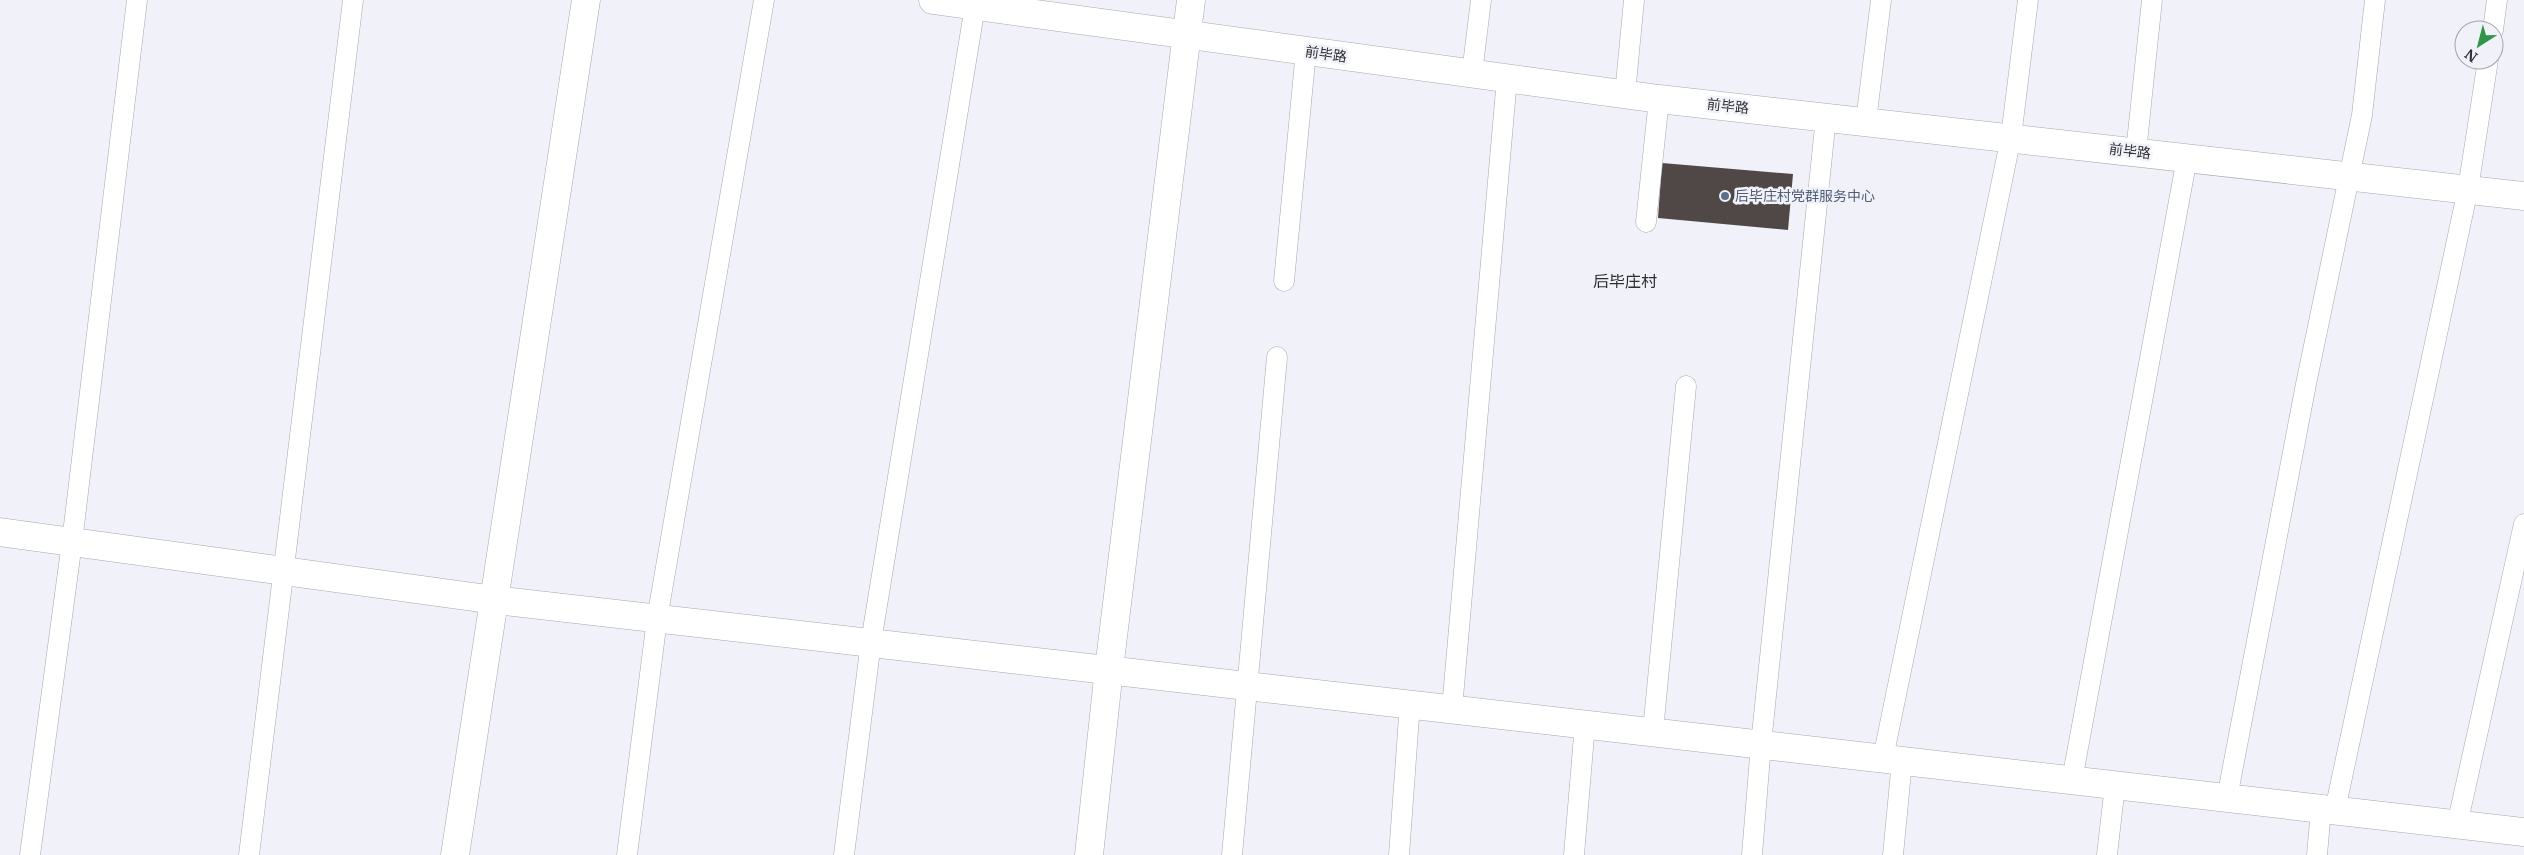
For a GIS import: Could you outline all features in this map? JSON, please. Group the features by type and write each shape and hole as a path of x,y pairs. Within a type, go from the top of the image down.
{"street":[{"path":"455,855 586,0"},
{"name":"前毕路","path":"933,0 976,3 1186,35 1659,99 2524,196"},
{"path":"1089,855 1109,668 1191,0"},
{"path":"0,532 495,600 1109,668 2524,832"}],"lane":[{"path":"30,855 72,542 137,0"},
{"path":"249,855 353,0"},
{"path":"628,855 657,618 764,0"},
{"path":"1472,73 1481,0"},
{"path":"1625,94 1634,0"},
{"path":"1866,121 1881,0"},
{"path":"1893,855 1893,759 2011,137 2028,0"},
{"path":"2136,152 2152,0"},
{"path":"2227,798 2306,384 2362,115 2376,0"},
{"path":"2494,20 2497,0"},
{"path":"844,855 871,642 976,3"},
{"path":"1284,281 1306,51"},
{"path":"2317,855 2468,189 2486,70"},
{"path":"1452,708 1507,78"},
{"path":"1646,222 1659,99"},
{"path":"1752,855 1761,744 1826,117"},
{"path":"2072,780 2187,158"},
{"path":"1232,855 1277,357"},
{"path":"1653,731 1686,386"},
{"path":"2457,824 2524,524"},
{"path":"1399,855 1410,704"},
{"path":"1574,855 1585,724"},
{"path":"2107,855 2115,785"}],"building":[{"name":"后毕庄村党群服务中心","path":"1662,163 1793,174 1788,230 1658,218"}],"place":[{"name":"后毕庄村党群服务中心","path":"1725,196"}],"district":[{"name":"后毕庄村","path":"1625,281"}]}
